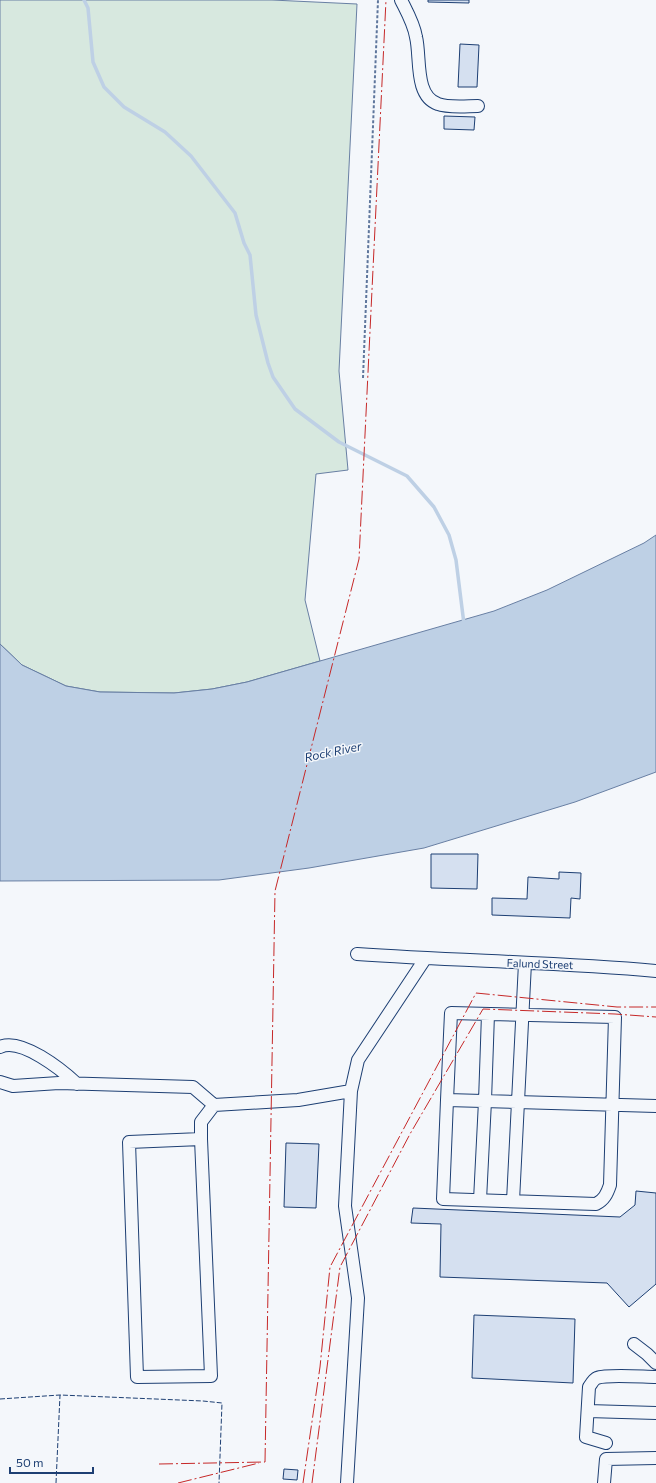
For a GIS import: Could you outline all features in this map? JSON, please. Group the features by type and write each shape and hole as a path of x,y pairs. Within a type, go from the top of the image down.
{"street":[{"path":"401,0 411,22 416,38 420,76 423,88 430,99 438,104 478,106"},
{"name":"Falund Street","path":"357,954 598,966 656,971"},
{"path":"348,1483 358,1298 345,1206 351,1091 358,1060 424,958"},
{"path":"513,1201 525,963"},
{"path":"451,1013 522,1015 615,1017 611,1105 610,1185 602,1201 596,1204 443,1199 451,1013"},
{"path":"480,1200 488,1014"},
{"path":"0,1048 8,1045 22,1047 65,1073 77,1084"},
{"path":"0,1082 13,1086 59,1083 193,1087 214,1105 298,1100 351,1091"},
{"path":"448,1100 656,1106"},
{"path":"201,1139 129,1142 137,1377 211,1376 201,1122 214,1105"},
{"path":"634,1344 648,1354 656,1363"},
{"path":"606,1444 586,1437 589,1388 597,1378 612,1376 656,1377"},
{"path":"588,1411 656,1413"},
{"path":"604,1483 606,1459 656,1458"}],"path":[{"path":"363,378 378,0"}],"shaded area":[{"path":"0,0 272,0 357,4 339,371 348,470 316,474 305,600 320,661 247,682 212,689 174,693 100,692 66,686 22,665 0,644"}],"water":[{"name":"Rock River","path":"656,535 656,772 575,802 424,848 309,868 219,880 0,881 0,644 22,665 66,686 100,692 174,693 212,689 247,682 494,611 547,590 644,543"}],"building":[{"path":"428,0 469,0 469,3 428,2"},
{"path":"460,44 479,45 477,87 458,87"},
{"path":"444,116 475,117 474,130 444,129"},
{"path":"431,854 478,854 477,889 431,888"},
{"path":"559,872 581,873 580,899 571,898 570,918 492,915 492,898 527,899 528,877 559,879"},
{"path":"286,1143 319,1144 316,1208 284,1207"},
{"path":"636,1191 656,1193 656,1284 629,1307 607,1283 440,1277 441,1224 411,1223 413,1208 620,1217 635,1205"},
{"path":"474,1315 575,1319 573,1383 472,1378"},
{"path":"284,1469 298,1470 297,1480 283,1479"}],"waterway":[{"path":"84,0 88,8 93,62 104,87 124,107 165,132 191,156 235,213 244,243 250,255 256,315 268,363 273,377 295,409 339,442 407,476 434,507 449,535 456,560 464,624"}],"fence":[{"path":"0,1399 60,1395"},
{"path":"56,1483 60,1395 222,1403 219,1483"}],"power":[{"path":"265,1462 275,891 359,559 386,0"},
{"path":"303,1483 320,1367 330,1267 476,993 617,1007 656,1007"},
{"path":"312,1483 340,1267 410,1134 483,1009 656,1017"},
{"path":"159,1464 265,1462"},
{"path":"178,1483 259,1463"}]}
